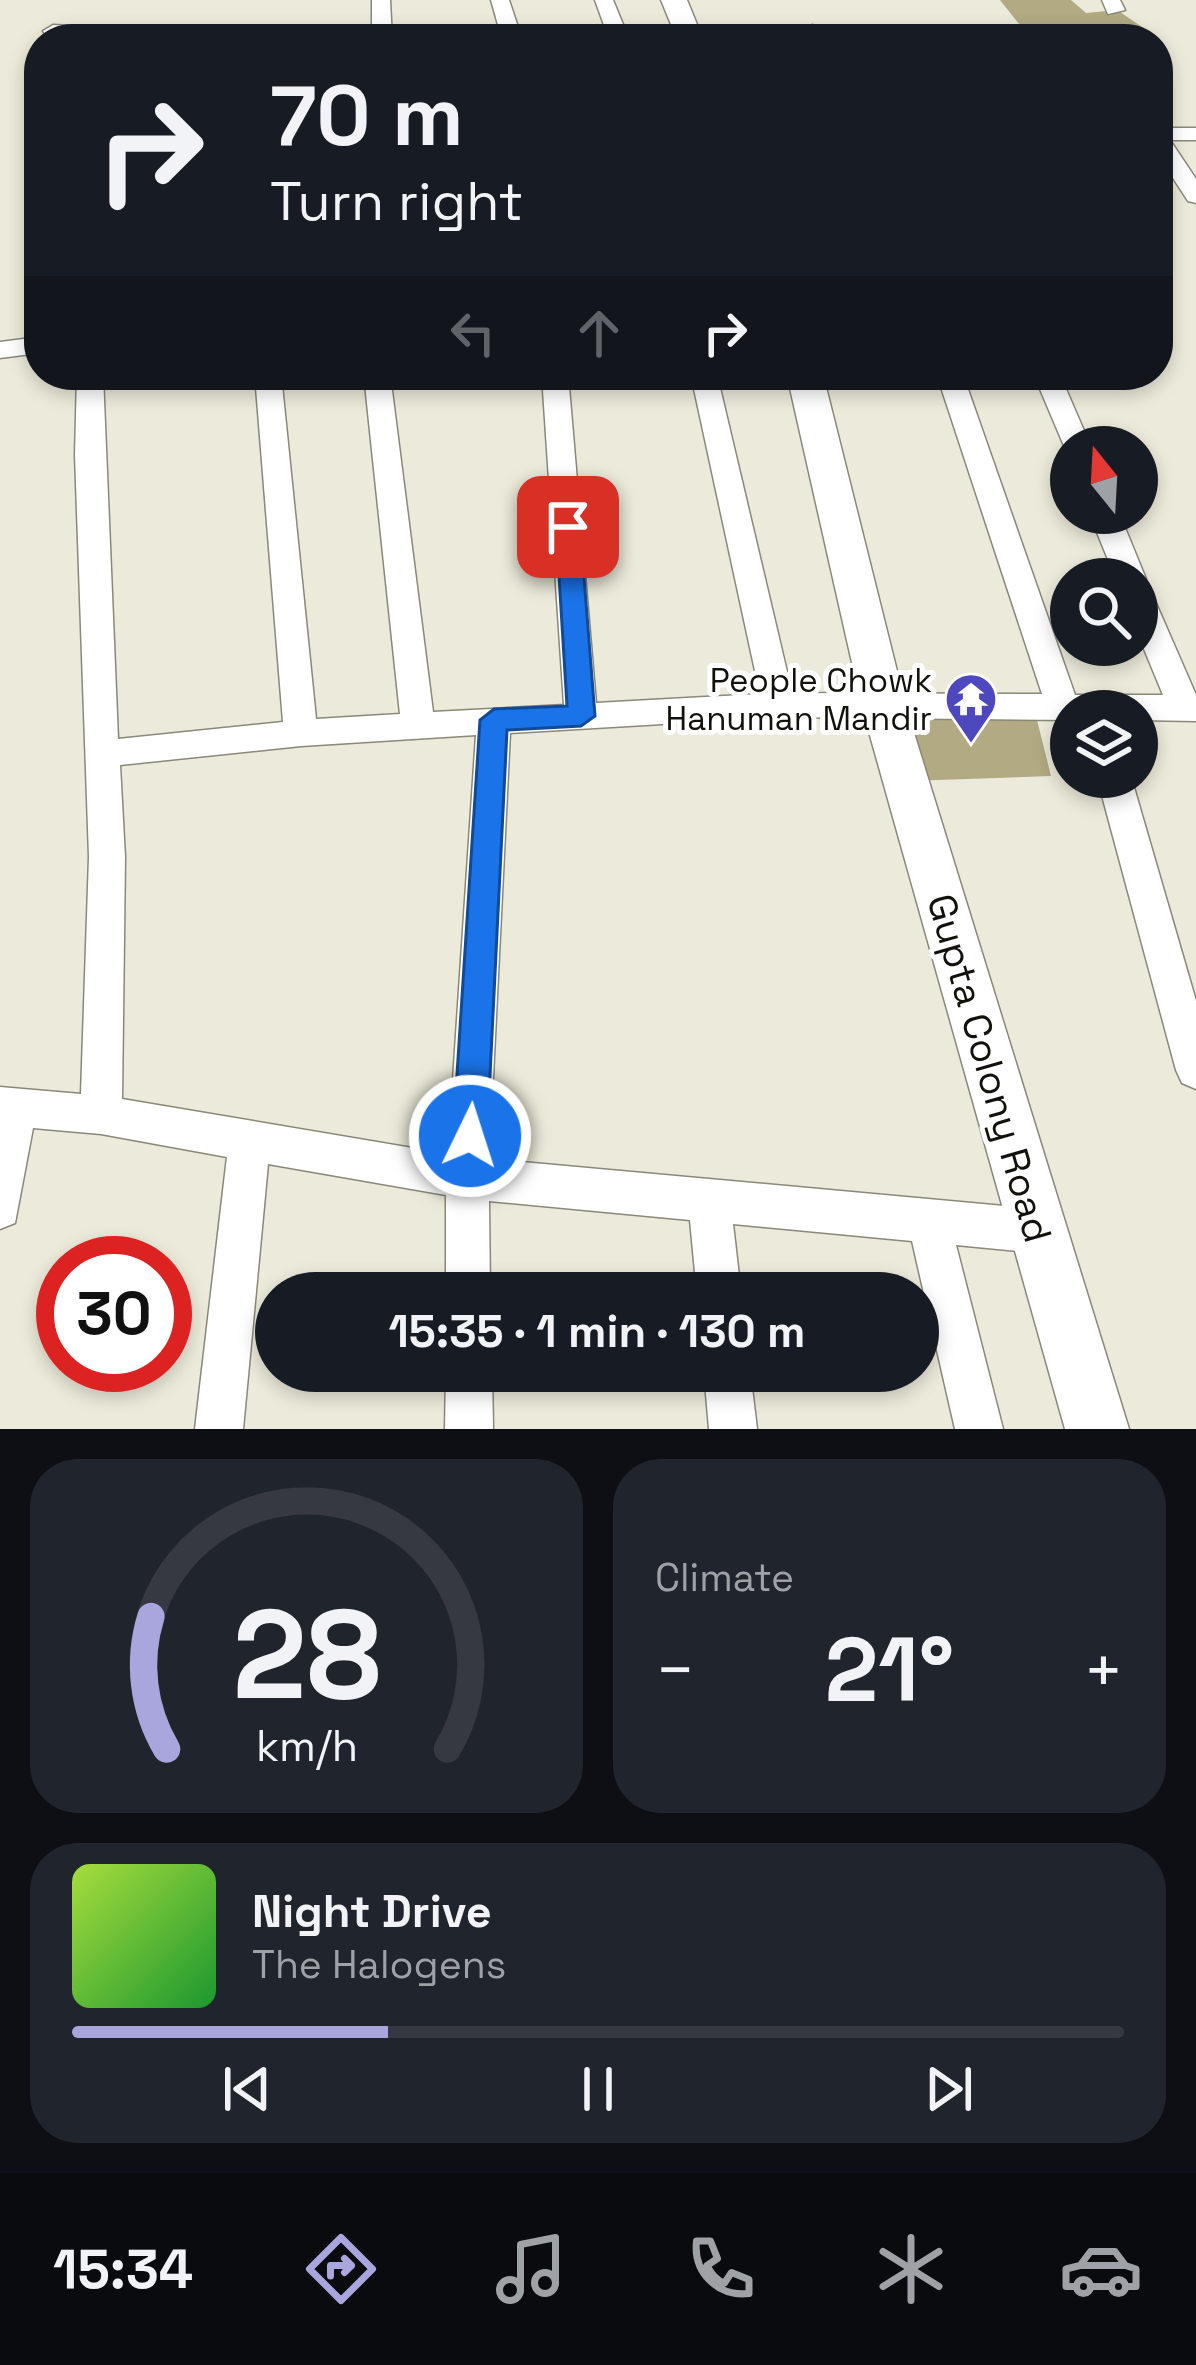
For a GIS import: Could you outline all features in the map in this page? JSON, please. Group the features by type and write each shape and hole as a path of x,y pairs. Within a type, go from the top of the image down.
{"street":[{"path":"1173,160 1196,196"},
{"path":"91,390 89,455 107,857 101,1115"},
{"path":"269,390 301,733"},
{"path":"379,390 418,727"},
{"path":"557,390 581,716"},
{"path":"707,390 779,705"},
{"name":"Gupta Colony Road","path":"809,390 884,707 1097,1429"},
{"path":"956,390 1077,690"},
{"path":"1053,390 1068,426"},
{"path":"1158,639 1190,707 1158,707"},
{"path":"103,754 301,733 779,705 1050,707"},
{"path":"468,1272 467,1178 494,720"},
{"path":"1120,798 1196,1070"},
{"path":"0,1208 7,1107 101,1115 467,1178 1038,1231"},
{"path":"219,1429 249,1144"},
{"path":"709,1199 717,1272"},
{"path":"929,1221 979,1429"},
{"path":"469,1392 469,1429"},
{"path":"729,1392 733,1429"}],"building":[{"path":"1000,0 1071,0 1086,13 1117,10 1138,24 1019,24"},
{"name":"People Chowk Hanuman Mandir","path":"1034,708 1050,776 909,781 889,713"}],"place":[{"name":"People Chowk Hanuman Mandir","path":"971,745"}],"route":[{"path":"470,1136 494,720 581,716 568,527"}]}
